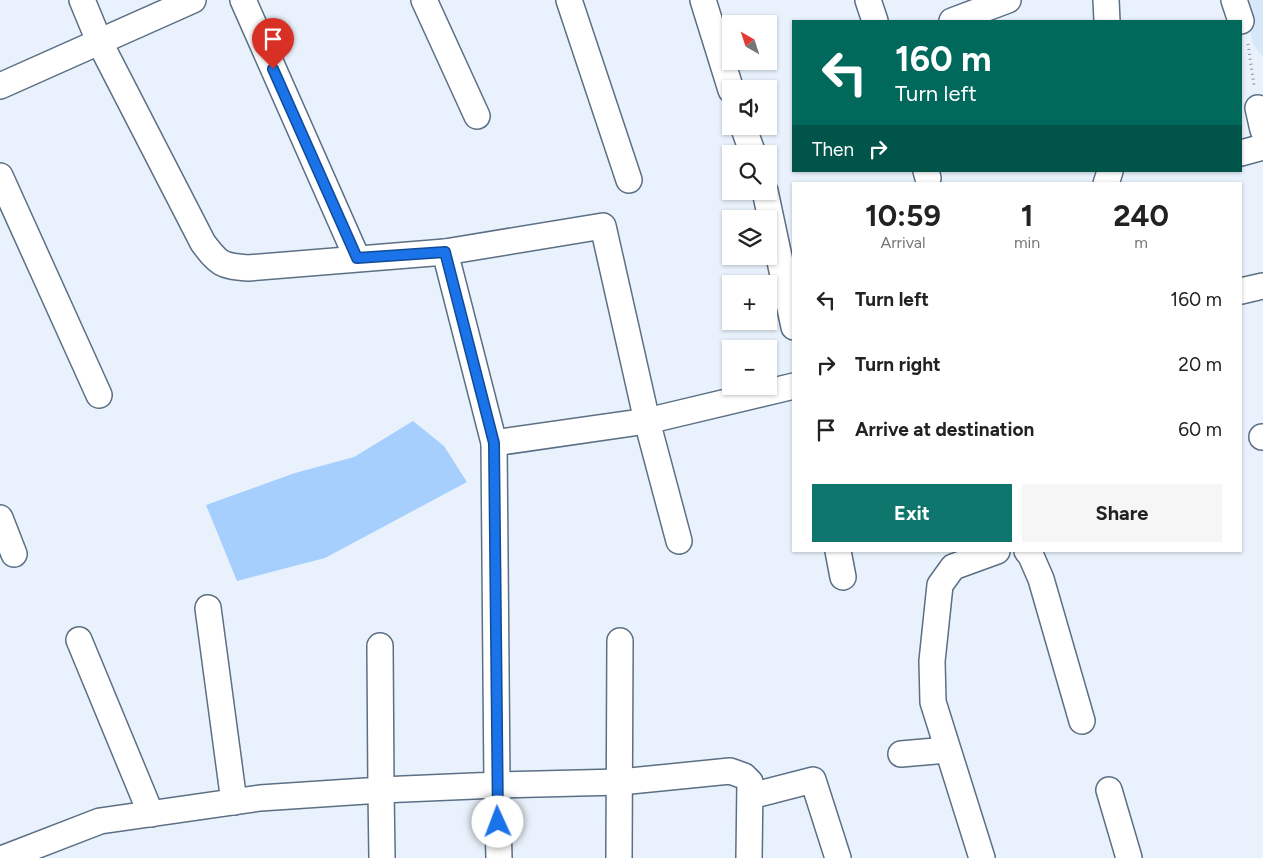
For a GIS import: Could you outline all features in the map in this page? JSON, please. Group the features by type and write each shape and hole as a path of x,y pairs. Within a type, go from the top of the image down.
{"street":[{"path":"82,0 99,41 204,242 216,260 229,267 248,268 445,252 604,226 647,421 679,541"},
{"path":"0,86 193,0"},
{"path":"243,0 357,258"},
{"path":"424,0 477,116"},
{"path":"569,0 629,180"},
{"path":"704,0 728,80"},
{"path":"868,0 875,20"},
{"path":"955,20 1008,0"},
{"path":"1106,0 1107,20"},
{"path":"1234,0 1240,20"},
{"path":"1242,153 1263,148"},
{"path":"0,176 99,395"},
{"path":"767,200 792,318"},
{"path":"445,252 494,443 497,785 500,858"},
{"path":"1242,291 1263,286"},
{"path":"494,443 647,421 792,386"},
{"path":"0,518 14,554"},
{"path":"838,552 843,577"},
{"path":"982,858 933,702 932,661 940,585 953,567 994,552"},
{"path":"1028,552 1041,579 1082,721"},
{"path":"208,608 234,802"},
{"path":"79,640 151,814"},
{"path":"620,641 620,858"},
{"path":"380,646 382,858"},
{"path":"901,754 947,750"},
{"path":"4,858 100,821 260,798 381,790 620,782 730,770 744,776 750,782 749,858"},
{"path":"751,796 813,780 838,858"},
{"path":"1109,790 1129,858"}],"path":[{"path":"1243,28 1260,119"}],"shaded area":[{"path":"1242,0 1263,0 1263,57 1253,44"},
{"path":"413,421 444,446 467,482 325,558 237,581 206,505 295,473 354,457"}],"route":[{"path":"273,69 357,258 445,252 494,443 498,822"}]}
